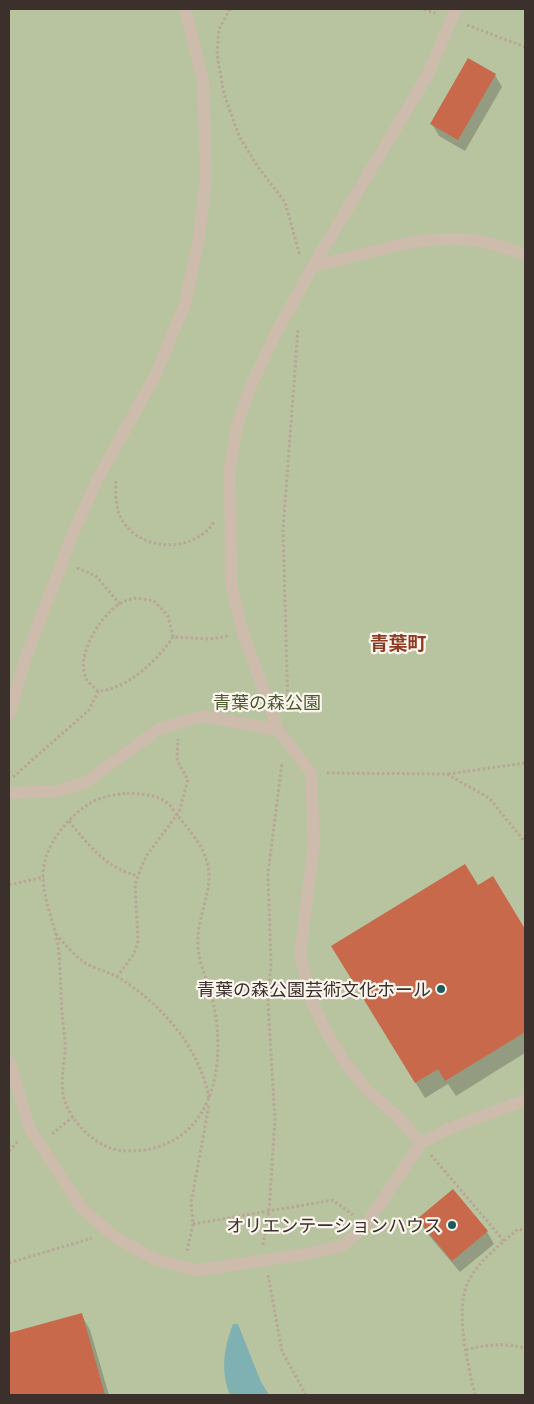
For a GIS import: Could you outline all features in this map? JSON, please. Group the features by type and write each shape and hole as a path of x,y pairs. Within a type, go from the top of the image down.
{"street":[{"path":"9,715 26,657 97,480 155,376 185,304 199,238 206,176 203,80 185,9"},
{"path":"421,1143 396,1115 368,1091 344,1061 310,997 300,954 314,843 311,773 278,730 244,633 231,584 230,469 236,430 257,372 276,333 313,266 427,76 455,14"},
{"path":"313,266 391,246 439,239 480,241 525,254"},
{"path":"9,793 58,791 86,782 159,729 202,716 278,730"},
{"path":"9,1061 30,1129 81,1207 113,1236 154,1259 196,1270 306,1254 342,1246 366,1225 421,1143 448,1129 525,1100"}],"path":[{"path":"230,9 219,29 217,54 224,94 239,136 258,167 285,202 301,259"},
{"path":"455,14 525,47"},
{"path":"114,451 115,501 119,513 131,531 154,543 174,546 197,537 213,525 216,519"},
{"path":"61,566 72,566 96,576 120,604"},
{"path":"131,598 154,601 168,616 173,637 165,650 120,686 111,690 98,691 85,677 83,656 101,622 120,604 131,598"},
{"path":"173,637 210,639 244,633"},
{"path":"9,780 89,710 98,691"},
{"path":"117,977 134,954 138,941 135,898 138,876 147,855 177,815 188,780 178,760 178,723"},
{"path":"311,773 447,774 525,762"},
{"path":"447,774 490,798 525,842"},
{"path":"55,933 77,958 92,967 107,971 156,1005 179,1031 207,1086 209,1101 203,1114 172,1142 154,1149 129,1151 110,1149 90,1136 67,1107 62,1088 65,1052 58,945 55,933 44,877 44,865 52,844 69,821 91,803 108,796 127,793 147,794 166,802 199,841 205,853 209,878 198,944 204,977 213,1001 218,1035 216,1066 191,1203 193,1224 183,1267"},
{"path":"69,821 95,852 123,872 138,876"},
{"path":"9,885 44,877"},
{"path":"40,1144 74,1116"},
{"path":"421,1143 504,1241"},
{"path":"193,1224 333,1200 366,1225"},
{"path":"263,1249 269,1211"},
{"path":"9,1263 91,1239 106,1229"},
{"path":"475,1395 466,1350 463,1321 465,1295 469,1279 487,1256 518,1229 525,1231"},
{"path":"266,1267 282,1351 306,1395"},
{"path":"466,1350 488,1344 525,1348"}],"green space":[{"name":"青葉の森公園","path":"9,9 525,9 525,1395 9,1395"}],"water":[{"path":"233,1324 238,1324 261,1382 269,1395 230,1395 225,1377 224,1360"}],"building":[{"path":"468,58 496,74 458,140 430,124"},
{"name":"青葉の森公園芸術文化ホール","path":"465,864 478,885 493,876 525,929 525,1032 445,1081 438,1069 415,1083 331,946"},
{"name":"オリエンテーションハウス","path":"453,1189 488,1231 452,1261 417,1219"},
{"path":"82,1313 105,1395 9,1395 9,1333"}],"place":[{"name":"青葉の森公園芸術文化ホール","path":"441,989"},
{"name":"オリエンテーションハウス","path":"452,1225"}],"district":[{"name":"青葉町","path":"398,643"}]}
